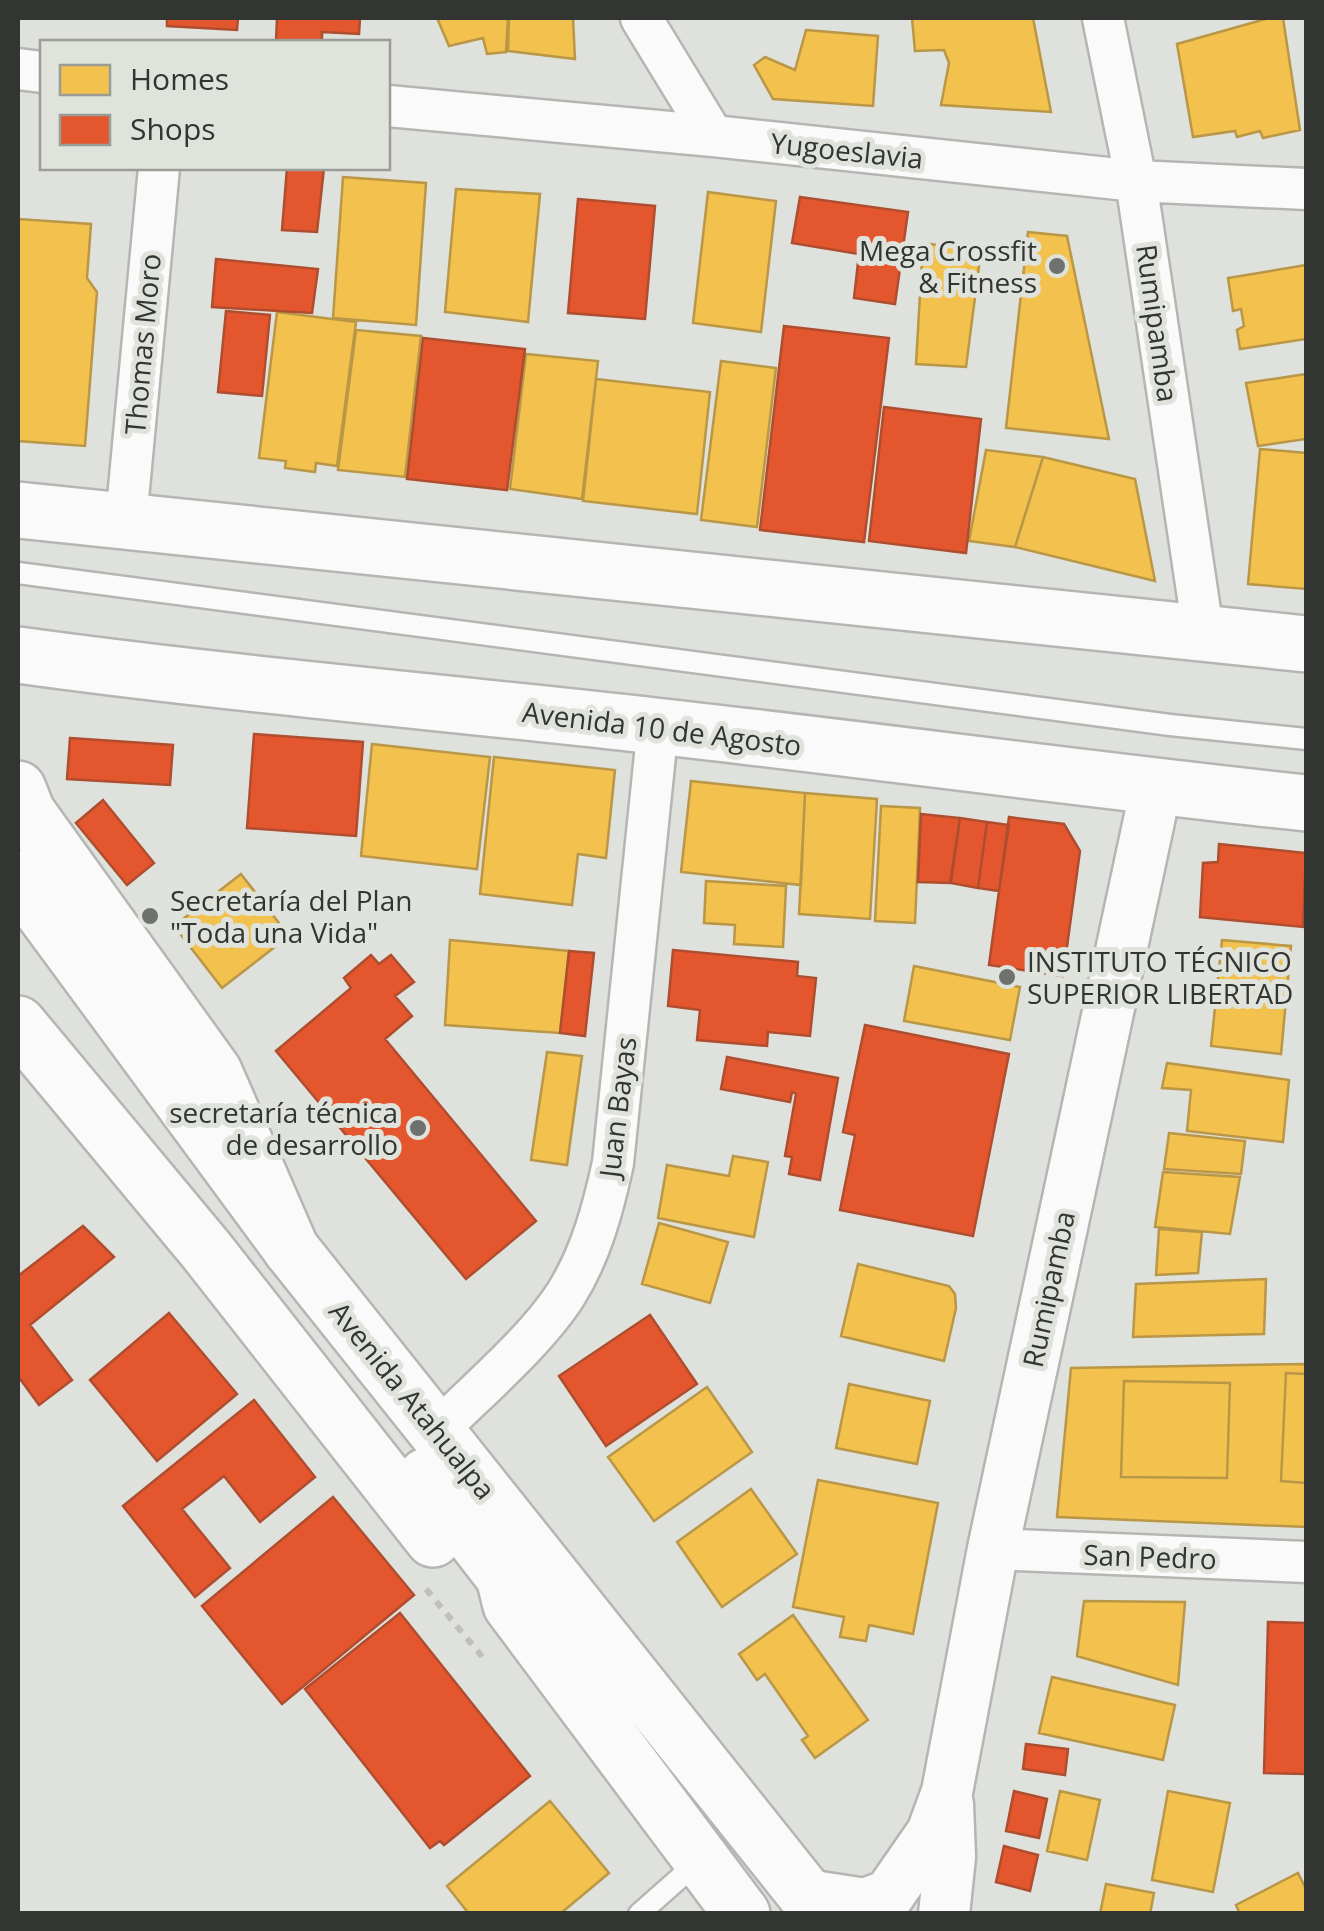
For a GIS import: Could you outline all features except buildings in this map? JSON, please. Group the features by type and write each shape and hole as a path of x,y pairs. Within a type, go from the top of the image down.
{"main road":[{"path":"18,510 1306,644"},
{"name":"Avenida 10 de Agosto","path":"18,654 208,680 658,726 1306,804"},
{"path":"18,789 27,812 214,1072 291,1249"},
{"name":"Avenida Atahualpa","path":"18,878 291,1249 805,1895"},
{"name":"Avenida Atahualpa","path":"18,942 504,1578"},
{"path":"18,1024 206,1250 726,1914"},
{"path":"504,1578 528,1592 715,1826 805,1895"},
{"path":"504,1578 512,1605 742,1914"}],"street":[{"path":"641,18 713,136"},
{"name":"Rumipamba","path":"1103,18 1136,181 1203,631"},
{"name":"Yugoeslavia","path":"390,106 1136,181 1306,189"},
{"name":"Thomas Moro","path":"126,520 159,170"},
{"name":"Juan Bayas","path":"438,1430 551,1316 574,1280 596,1230 613,1163 658,726"},
{"name":"Rumipamba","path":"805,1895 864,1904 889,1894 932,1833 948,1792 993,1549 1156,788"},
{"name":"San Pedro","path":"993,1549 1306,1562"},
{"name":"Rumipamba","path":"944,1914 950,1857 948,1792"}],"lane":[{"path":"18,573 1306,739"},
{"path":"639,1914 691,1868"}],"place":[{"name":"Mega Crossfit & Fitness","path":"1057,266"},
{"name":"Secretaría del Plan \"Toda una Vida\"","path":"150,916"},
{"name":"INSTITUTO TÉCNICO SUPERIOR LIBERTAD","path":"1007,977"},
{"name":"secretaría técnica de desarrollo","path":"418,1128"}]}
